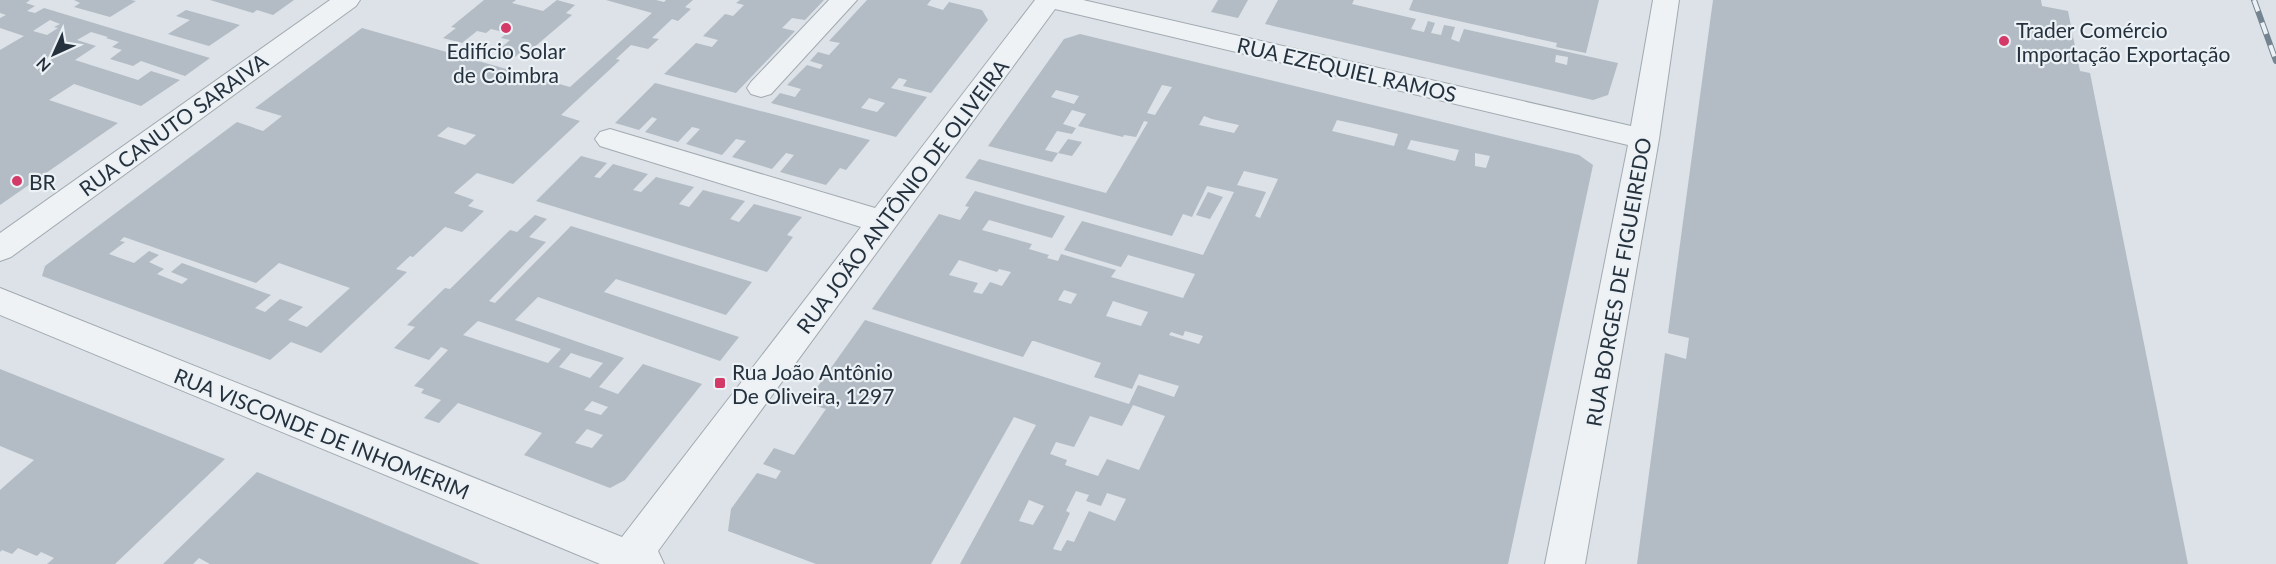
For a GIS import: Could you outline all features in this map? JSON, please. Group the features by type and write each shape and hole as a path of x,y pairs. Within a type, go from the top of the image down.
{"street":[{"name":"RUA CANUTO SARAIVA","path":"0,249 347,0"},
{"path":"761,87 844,0"},
{"name":"RUA EZEQUIEL RAMOS","path":"1049,0 1644,138"},
{"name":"RUA JOÃO ANTÔNIO DE OLIVEIRA","path":"633,562 1049,0"},
{"name":"RUA BORGES DE FIGUEIREDO","path":"1566,564 1644,138 1666,0"},
{"path":"610,139 883,222"},
{"name":"RUA VISCONDE DE INHOMERIM","path":"0,302 633,562"}],"building":[{"path":"0,0 30,0 26,3 35,6 27,11 35,13 44,8 210,58 185,76 141,61 133,66 110,59 122,50 112,47 119,42 106,38 108,37 91,32 77,40 96,46 75,60 138,80 151,71 180,80 141,106 74,84 49,100 118,123 0,205 0,50 24,36 0,28 0,18 6,15 0,13","holes":["50,20 60,24 47,35 33,31"]},
{"path":"74,0 136,1 110,17 74,7 80,3"},
{"path":"210,0 294,0 273,15 257,10 253,13"},
{"name":"Edifício Solar de Coimbra","path":"484,0 516,0 512,3 543,11 557,0 575,5 566,13 572,15 532,49 525,48 515,57 496,52 510,40 501,38 507,33 491,29 486,33 477,31 462,43 443,38 456,28 451,27"},
{"path":"606,0 664,2 666,0 693,0 685,7 691,9 678,21 672,19 652,38 659,39 648,49 631,45 616,59 620,60 561,115 580,121 513,184 477,173 454,193 474,200 468,206 484,211 462,232 445,227 413,257 410,256 396,269 407,272 321,353 291,342 270,360 42,276 45,266 237,122 263,131 282,116 255,108 362,28 570,87 652,13","holes":["448,127 476,135 465,145 437,136","124,237 256,283 279,263 350,288 307,327 288,320 303,307 280,299 265,312 255,308 271,295 182,263 171,272 188,279 182,284 157,274 164,269 149,262 159,255 149,251 134,263 109,254 125,242 120,241"]},
{"path":"740,0 824,0 805,20 792,18 782,28 795,31 736,93 664,74 696,43 712,47 718,40 703,36 725,14 733,16 744,5 736,3"},
{"path":"867,0 931,0 927,5 943,10 949,2 982,10 988,20 931,93 903,86 907,80 899,78 891,88 927,97 896,137 771,103 780,93 795,97 801,89 787,85 807,65 820,69 823,65 810,61 818,52 829,55 840,43 829,41","holes":["869,98 885,103 877,112 861,108"]},
{"path":"1218,0 1248,0 1238,18 1211,12"},
{"path":"1278,0 1354,0 1352,4 1416,19 1411,29 1424,32 1428,21 1435,23 1431,33 1441,35 1444,25 1455,27 1451,39 1459,42 1464,29 1618,63 1608,95 1593,100 1265,24","holes":["1556,55 1568,57 1567,65 1555,62"]},
{"path":"1413,0 1599,0 1586,53 1556,47 1557,43 1409,10"},
{"path":"1713,0 2041,0 2042,6 2068,11 2080,71 2090,73 2188,564 1637,564 1665,353 1686,359 1689,338 1668,333"},
{"path":"186,10 240,25 209,46 168,34 190,20 176,16"},
{"path":"1080,34 1579,155 1593,165 1508,564 960,564 1036,425 1014,417 931,564 816,564 728,531 731,509 757,473 776,479 781,471 763,464 774,448 794,455 826,409 806,403 865,320 1129,404 1138,385 1174,397 1179,386 1139,374 1132,389 1094,377 1101,363 1034,341 1023,357 872,309 939,214 960,220 969,207 965,206 975,191 1065,216 1052,238 989,220 982,230 1032,244 1029,249 1049,255 1047,258 1058,261 1061,254 1116,270 1111,277 1183,298 1195,274 1128,255 1121,267 1064,250 1082,221 1203,255 1234,192 1207,186 1192,217 1183,214 1172,236 965,178 979,159 1106,193 1148,122 1144,121 1136,137 1124,135 1123,137 1078,126 1086,114 1072,110 1063,124 1076,128 1072,134 1057,131 1045,150 1058,153 1052,162 988,146 1064,39","holes":["1162,85 1172,87 1155,115 1147,113","1056,90 1079,96 1074,104 1051,97","1204,116 1239,125 1234,133 1199,125","1337,120 1398,134 1394,146 1332,131","1411,140 1459,150 1455,161 1407,149","1475,153 1490,156 1486,168 1475,166","1244,171 1278,179 1260,218 1255,216 1266,192 1237,185","959,260 997,272 999,269 1011,272 1002,286 990,282 982,294 973,292 978,283 949,275","1064,290 1077,294 1071,304 1058,300","1113,301 1148,312 1141,326 1106,316","1185,331 1203,336 1199,344 1169,335 1171,332 1183,336","1133,405 1165,416 1139,470 1107,459 1098,476 1065,465 1067,460 1050,454 1056,442 1074,447 1090,416 1122,426","1076,491 1089,495 1086,501 1101,506 1107,493 1126,499 1115,521 1089,511 1074,542 1067,540 1061,551 1053,549 1070,513 1066,511","1029,500 1044,506 1033,525 1019,521"]},
{"path":"655,83 870,140 846,170 840,168 826,185 780,172 794,155 786,153 772,169 732,157 746,141 736,139 722,155 686,144 700,129 692,127 678,142 645,132 657,119 652,117 639,130 615,123"},
{"path":"1068,139 1082,142 1072,156 1058,153"},
{"path":"581,156 607,163 594,177 600,178 613,164 648,174 633,190 641,192 656,177 694,187 679,204 689,207 703,190 745,201 730,219 739,222 754,204 802,217 787,235 793,237 767,272 536,201"},
{"path":"1208,192 1223,197 1210,219 1196,215"},
{"path":"535,215 547,219 529,237 546,242 489,301 495,303 571,226 752,282 726,315 616,279 604,292 739,337 720,361 538,297 515,320 624,358 599,387 618,394 643,364 702,384 625,480 610,488 524,455 542,433 458,403 439,423 424,418 441,400 421,393 424,389 414,386 448,350 441,347 429,360 394,348 415,327 407,325 445,288 450,289 510,230 517,232","holes":["478,321 561,349 548,363 463,335","571,353 603,363 590,378 559,367","592,401 608,407 601,415 584,410","587,429 603,435 592,448 575,443"]},
{"path":"0,369 225,459 115,564 47,564 54,558 41,552 37,556 18,548 12,554 2,550 0,552 0,490 34,460 0,446"},
{"path":"257,472 480,564 210,564 199,558 193,564 163,564"}],"railway":[{"path":"2254,0 2276,61"}],"place":[{"name":"Edifício Solar de Coimbra","path":"506,28"},
{"name":"Trader Comércio Importação Exportação","path":"2004,41"},
{"name":"BR","path":"17,181"},
{"name":"Rua João Antônio De Oliveira, 1297","path":"720,383"}]}
